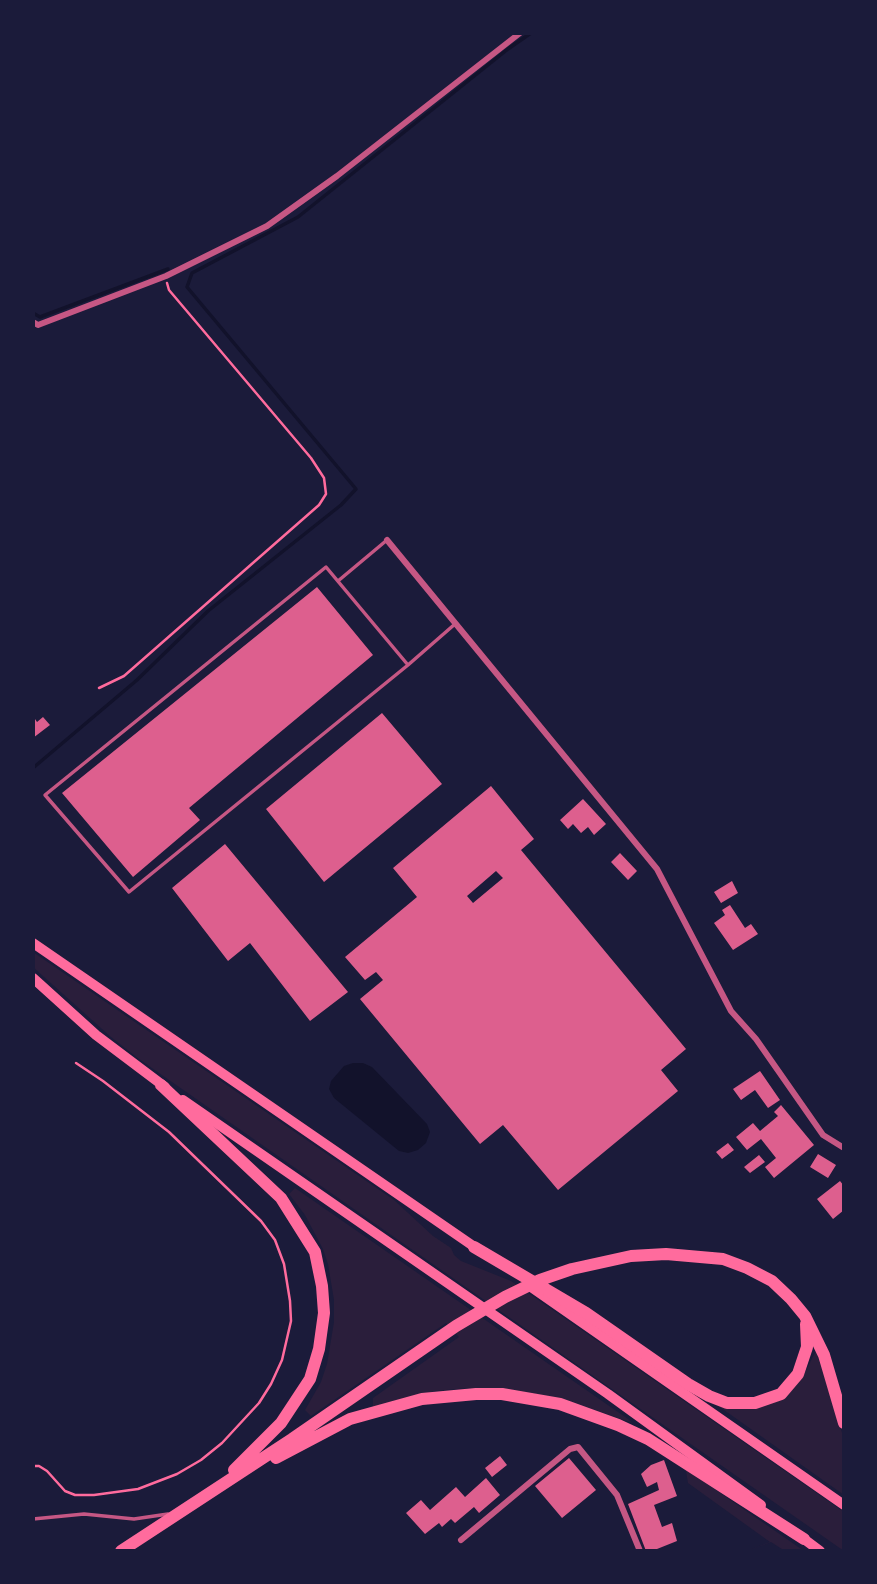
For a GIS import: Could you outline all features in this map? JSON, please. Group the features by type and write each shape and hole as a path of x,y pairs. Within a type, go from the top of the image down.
{"highway":[{"path":"161,1085 281,1198 315,1252 322,1286 324,1313 319,1349 310,1378 281,1423 214,1490"},
{"path":"474,1247 586,1313 688,1384 727,1403 755,1404 781,1394 798,1374 807,1348 805,1316"},
{"path":"121,1551 456,1326 505,1297 546,1278 591,1264 631,1256 700,1255 723,1259 772,1281 791,1298 805,1316 824,1355 844,1423"},
{"path":"214,1490 350,1419 422,1399 502,1394 560,1404 648,1439 804,1539"}],"main road":[{"path":"33,943 844,1504"},
{"path":"33,978 96,1035 161,1085 619,1402 720,1474 820,1551"}],"street":[{"path":"33,322 38,325 166,276 267,226 296,207 520,33"},
{"path":"387,540 657,869 731,1011 756,1039 823,1135 844,1148"},
{"path":"461,1541 570,1449 578,1447 617,1495 640,1551"}],"lane":[{"path":"338,581 387,540"},
{"path":"408,665 326,567 45,795 129,892 408,665 456,622"},
{"path":"33,1519 84,1514 134,1519 180,1512"}],"path":[{"path":"99,688 124,676 319,505 326,494 324,478 311,458 169,290 166,276"},
{"path":"33,1466 47,1471 65,1491 94,1495 138,1489 189,1467 222,1443 259,1404 282,1360 291,1321 284,1264 275,1240 261,1222 169,1132 76,1063"}],"shaded area":[{"path":"33,952 394,1200 433,1236 451,1248 461,1261 511,1281 844,1512 844,1551 139,1059 33,967"},
{"path":"353,1063 372,1067 427,1124 430,1132 426,1143 418,1150 408,1153 399,1151 334,1098 329,1089 331,1081 344,1066"},
{"path":"295,1188 632,1423 564,1399 507,1389 435,1391 373,1408 373,1398 459,1337 446,1323 311,1416 305,1410 321,1382 327,1364 334,1322 334,1300 323,1249 305,1215 289,1194"},
{"path":"816,1351 844,1439 844,1495 717,1405 752,1409 777,1401 804,1374"},
{"path":"680,1465 804,1551 785,1551 771,1542 747,1551 770,1542 688,1483 686,1471"}],"building":[{"path":"317,587 373,655 189,808 200,820 133,877 62,793"},
{"path":"382,713 442,784 324,882 266,809"},
{"path":"33,716 37,722 43,717 50,725 33,738"},
{"path":"491,786 534,839 521,850 686,1049 661,1070 678,1091 558,1190 503,1125 480,1144 360,999 383,980 376,972 365,980 345,957 417,897 393,868","holes":["496,871 503,878 473,903 467,896"]},
{"path":"583,799 606,824 594,835 588,827 581,833 573,824 568,829 560,820"},
{"path":"225,844 348,992 310,1021 250,943 228,961 172,888"},
{"path":"620,853 637,871 628,880 611,862"},
{"path":"732,881 738,893 721,903 714,892"},
{"path":"730,905 745,928 751,924 758,934 733,950 714,923 725,915 722,910"},
{"path":"760,1071 780,1100 768,1108 755,1090 741,1100 733,1089"},
{"path":"781,1105 814,1145 774,1178 765,1167 776,1158 761,1139 747,1150 736,1137 753,1123 760,1131 778,1116 774,1112"},
{"path":"728,1143 734,1150 722,1159 716,1152"},
{"path":"818,1154 836,1165 828,1178 810,1167"},
{"path":"759,1155 765,1162 750,1173 744,1167"},
{"path":"840,1181 844,1186 844,1210 833,1219 817,1199"},
{"path":"500,1456 507,1465 492,1477 485,1468"},
{"path":"569,1458 596,1490 562,1518 535,1486"},
{"path":"664,1460 677,1496 654,1505 662,1527 672,1523 677,1541 646,1551 628,1504 659,1490 657,1482 647,1487 641,1474 651,1465"},
{"path":"486,1478 500,1495 479,1513 474,1507 455,1523 451,1519 442,1527 439,1523 425,1534 406,1513 421,1500 430,1510 456,1487 465,1497"}],"waterway":[{"path":"33,768 137,680 208,611 341,505 356,489 187,287 192,273 298,217 531,33"},
{"path":"33,313 40,317 168,269"}]}
